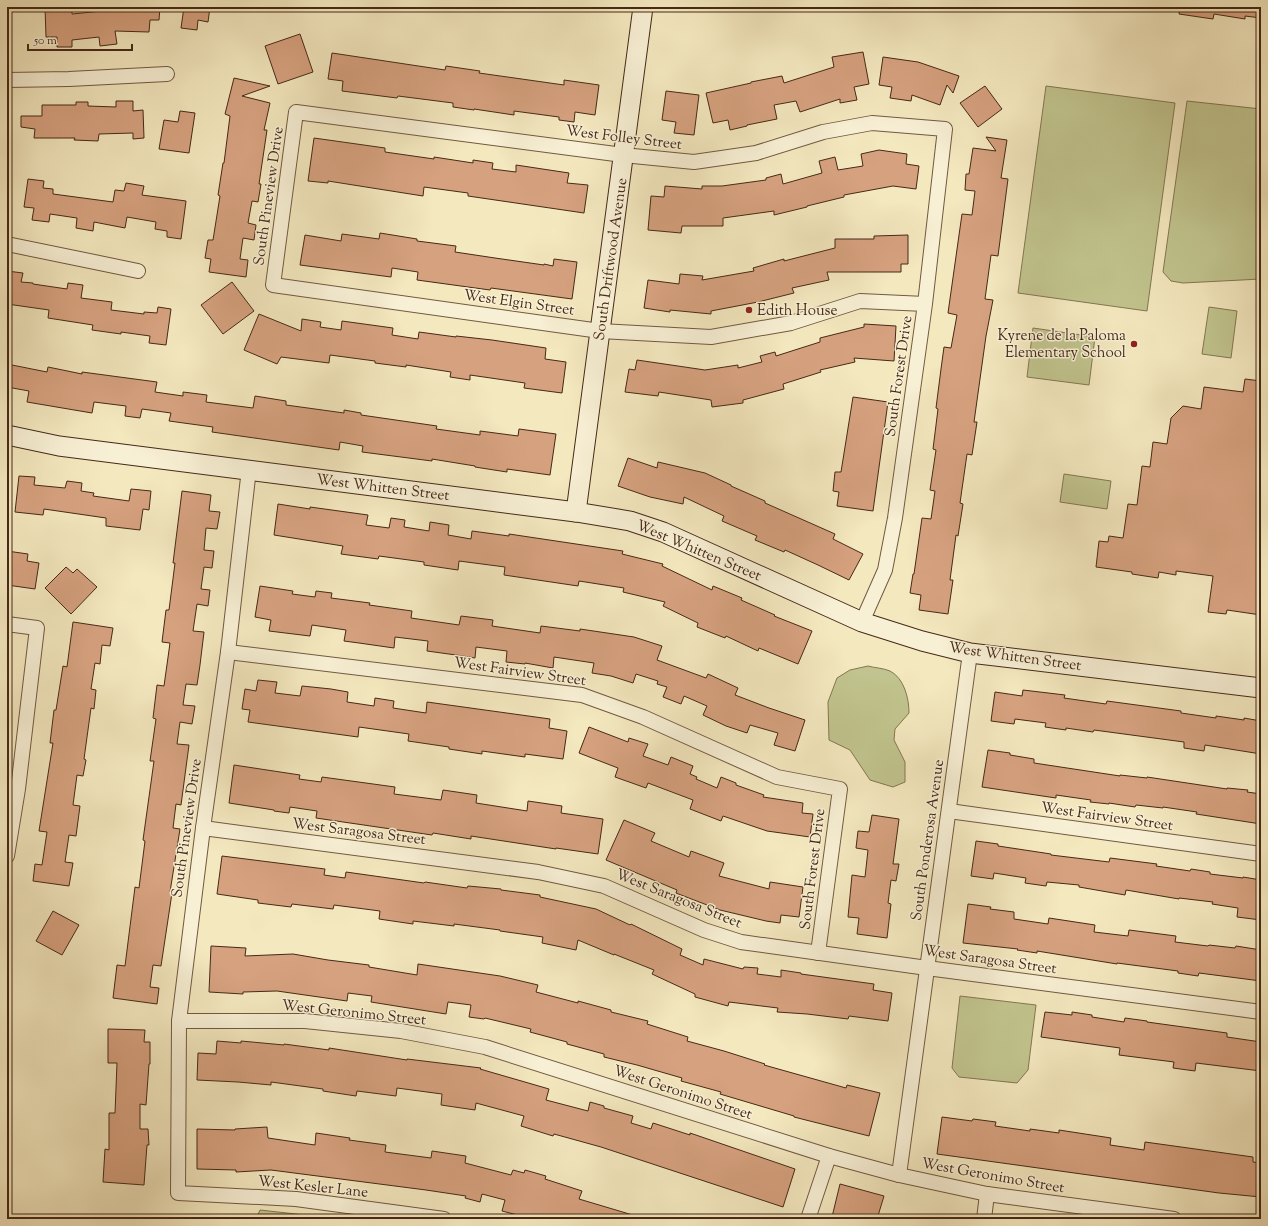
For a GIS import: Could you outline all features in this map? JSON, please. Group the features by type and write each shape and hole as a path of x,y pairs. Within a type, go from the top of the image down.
{"street":[{"name":"South Driftwood Avenue","path":"576,512 643,7"},
{"path":"7,80 69,79 167,74"},
{"name":"West Folley Street","path":"296,112 624,155 694,162 756,153 823,132 872,123 945,129"},
{"name":"South Pineview Drive","path":"273,285 296,112"},
{"name":"South Forest Drive","path":"862,622 885,570 895,518 925,304 945,129"},
{"path":"7,244 138,271"},
{"name":"West Elgin Street","path":"273,285 600,331 711,337 791,323 860,300 925,304"},
{"name":"West Whitten Street","path":"7,435 59,446 249,469 576,512 630,521 663,532 862,622 922,641 970,653 1261,688"},
{"name":"South Pineview Drive","path":"178,1193 179,1021 203,828 228,652 249,469"},
{"path":"7,624 37,628 13,788 7,856"},
{"name":"West Fairview Street","path":"228,652 582,695 643,717 777,777 840,789"},
{"name":"South Ponderosa Avenue","path":"899,1175 970,653"},
{"name":"South Forest Drive","path":"818,953 840,789"},
{"name":"West Fairview Street","path":"949,810 1261,854"},
{"name":"West Saragosa Street","path":"203,828 538,872 604,886 704,930 741,942 1261,1012"},
{"name":"West Geronimo Street","path":"179,1021 305,1021 401,1031 485,1047 829,1156 899,1175 987,1194 1174,1219"},
{"path":"808,1219 829,1156"},
{"name":"West Kesler Lane","path":"178,1193 296,1199 444,1219"},
{"path":"984,1219 987,1194"}],"green space":[{"path":"1046,86 1175,103 1147,311 1018,293"},
{"path":"1187,101 1261,109 1261,279 1183,283 1171,281 1163,272"},
{"path":"1209,307 1237,311 1231,358 1202,354"},
{"path":"1033,328 1095,337 1089,385 1027,377"},
{"path":"1064,474 1111,481 1107,509 1060,502"},
{"path":"868,666 887,670 895,674 902,683 907,695 909,713 895,729 894,740 905,762 905,782 893,787 870,780 850,750 829,740 828,702 837,678 850,670"},
{"path":"960,996 1036,1005 1028,1070 1017,1083 959,1077 952,1068"},
{"path":"260,1210 323,1217 324,1219 256,1219"}],"building":[{"path":"45,7 72,7 72,14 132,7 160,7 159,20 150,20 149,32 115,31 117,44 100,46 99,37 72,40 72,47 57,47 57,37 46,37"},
{"path":"184,7 210,7 208,22 198,20 197,30 181,28"},
{"path":"1180,7 1261,7 1261,18 1245,16 1245,19 1214,14 1213,19 1179,14"},
{"path":"300,34 313,72 278,84 265,46"},
{"path":"863,52 869,84 854,87 857,100 840,103 840,99 800,112 796,101 774,105 777,119 730,130 728,120 713,123 706,93 782,76 784,83 834,67 832,57"},
{"path":"332,53 445,70 446,66 480,71 479,73 564,85 564,80 599,85 595,115 575,112 574,122 559,120 559,117 514,111 514,115 453,107 453,103 342,91 343,81 328,79"},
{"path":"883,57 918,62 959,76 953,93 947,85 940,105 912,95 911,101 890,98 892,87 879,85"},
{"path":"234,78 270,86 242,96 270,103 264,130 267,130 259,184 261,184 258,202 252,201 248,223 256,225 254,240 243,238 240,259 248,260 246,277 209,272 211,259 205,258 208,240 213,240 230,116 225,114"},
{"path":"985,86 1002,109 978,127 960,103"},
{"path":"666,91 699,95 694,135 674,133 676,122 662,120"},
{"path":"116,101 133,101 133,111 143,110 144,138 133,139 133,133 99,134 98,141 74,140 75,138 34,138 35,129 21,127 21,116 42,116 42,105 76,105 76,102 88,102 88,106 116,107"},
{"path":"180,111 195,113 189,153 159,149 164,120 178,122"},
{"path":"986,137 1007,140 1001,178 1008,179 998,256 991,255 985,299 993,300 986,336 974,422 977,422 972,455 967,454 960,503 963,504 958,536 956,535 950,580 953,580 948,614 919,610 921,595 910,593 922,518 931,519 935,491 930,490 936,450 933,449 938,409 936,408 944,347 951,348 957,315 948,313 962,214 972,215 975,191 965,190 966,174 969,174 973,148 996,151"},
{"path":"314,138 385,148 385,152 434,159 434,157 473,163 473,160 493,163 492,169 516,172 516,165 569,173 567,183 588,185 584,213 468,196 468,193 424,187 423,196 328,181 328,183 308,181"},
{"path":"879,150 907,154 906,164 919,166 916,189 893,186 844,195 844,197 774,215 774,211 723,218 723,226 682,226 681,233 648,230 651,196 664,197 665,186 702,189 702,186 722,186 766,180 766,178 781,174 783,184 822,173 819,161 835,157 838,170 863,166 861,154"},
{"path":"28,179 44,181 43,188 53,189 53,194 113,202 115,190 124,191 126,183 144,186 142,195 186,201 181,239 167,237 167,231 155,229 156,222 127,217 125,228 94,222 93,231 76,228 77,218 50,214 49,222 32,220 34,208 24,207"},
{"path":"380,233 417,239 417,241 456,246 455,252 495,258 553,266 554,259 577,262 572,299 417,280 418,272 392,268 391,277 300,265 305,235 341,241 342,234 379,239"},
{"path":"908,235 908,264 901,264 901,272 827,272 829,280 792,288 794,293 711,311 711,314 670,310 670,312 644,308 648,280 679,284 680,274 703,276 702,280 754,271 753,268 784,259 784,261 835,248 835,239 874,239 874,236"},
{"path":"7,271 23,273 21,282 67,289 68,283 83,285 81,298 112,302 111,310 144,314 144,312 157,313 158,307 171,309 166,345 149,343 150,336 92,330 93,325 48,318 49,310 7,304"},
{"path":"232,282 254,311 223,334 201,305"},
{"path":"259,314 301,331 302,319 321,322 320,327 341,330 342,321 393,328 392,335 418,339 419,332 546,348 545,359 566,362 562,393 524,388 525,383 470,375 470,380 450,377 451,372 406,365 406,367 375,363 375,361 330,355 329,363 281,357 277,364 244,350"},
{"path":"864,324 896,326 894,361 854,358 855,362 820,370 821,372 783,384 784,389 743,400 743,403 712,407 711,400 659,392 658,396 625,392 629,369 635,370 637,360 705,370 738,365 738,368 762,362 760,356 775,352 776,356 820,342 820,338 864,327"},
{"path":"7,364 47,372 48,367 82,374 82,372 157,382 155,392 183,396 183,392 207,395 206,402 253,408 255,396 286,401 286,405 344,413 344,410 361,413 361,415 437,426 436,429 480,435 480,431 518,436 519,429 556,434 550,475 507,469 507,472 432,459 432,461 362,452 363,446 340,442 339,450 212,432 213,427 169,421 171,413 142,409 140,418 125,416 126,406 94,402 92,413 27,402 29,391 7,387"},
{"path":"1245,379 1261,381 1261,615 1227,610 1226,614 1208,612 1213,576 1176,571 1176,575 1159,572 1158,578 1132,574 1132,572 1096,567 1099,541 1108,542 1109,536 1123,538 1128,504 1137,505 1142,466 1150,467 1153,442 1167,444 1171,418 1183,406 1201,409 1204,387 1243,392"},
{"path":"853,397 888,402 873,511 837,506 839,492 833,491 835,472 841,472"},
{"path":"628,458 657,468 658,462 705,473 765,501 765,503 835,534 833,539 863,554 849,580 785,550 784,552 755,540 757,536 722,521 724,516 684,497 683,504 650,497 618,486"},
{"path":"19,476 35,477 34,485 65,488 67,481 82,483 81,491 94,493 93,496 129,501 131,489 151,491 149,510 143,509 140,530 106,526 106,518 44,509 43,515 15,512"},
{"path":"182,491 211,495 209,511 220,512 217,529 206,528 204,550 214,551 212,568 204,567 201,589 210,590 208,606 197,604 193,631 204,632 200,665 197,685 186,684 183,705 195,706 192,724 180,722 177,744 189,745 181,805 176,804 173,828 180,829 170,892 172,893 161,966 153,965 150,987 159,988 157,1004 113,998 117,965 125,966 135,887 139,888 145,841 143,840 154,761 150,761 156,719 153,718 157,685 164,686 170,643 162,642 166,610 169,610"},
{"path":"278,504 368,515 366,525 389,528 391,518 405,520 404,527 429,531 430,522 449,525 448,535 471,539 472,531 509,536 509,534 623,551 622,554 663,564 662,566 712,590 713,586 742,598 741,600 775,615 774,616 812,631 798,664 759,648 758,651 726,636 725,638 697,627 698,623 663,606 665,602 623,592 624,588 579,581 578,586 504,575 505,567 459,561 458,570 424,565 424,562 379,556 378,559 341,554 343,546 274,535"},
{"path":"7,551 28,554 27,561 39,563 35,589 7,585"},
{"path":"66,567 73,573 77,569 97,587 71,614 45,588"},
{"path":"260,586 293,591 292,594 315,597 316,591 332,593 331,598 370,603 369,605 412,611 411,618 459,625 461,616 493,620 492,626 540,633 541,626 580,631 580,629 634,637 662,646 657,660 706,678 708,674 738,688 735,695 805,720 795,751 774,745 778,733 750,725 747,733 726,726 703,715 707,706 684,696 681,704 663,697 667,687 657,684 658,681 636,674 633,683 611,676 592,673 594,663 554,657 553,668 525,663 506,662 507,651 476,647 475,658 427,651 428,641 395,637 394,648 344,641 346,630 312,625 310,636 269,631 271,620 255,617"},
{"path":"73,622 113,628 110,646 102,645 100,664 95,663 91,689 96,690 94,709 91,708 83,776 77,775 73,805 80,806 76,836 69,835 65,862 73,863 69,886 33,881 35,864 42,865 47,832 39,831 53,743 50,743 54,710 56,710 63,666 67,667"},
{"path":"258,680 277,682 275,693 300,696 302,686 348,692 347,702 374,706 375,698 394,701 393,708 426,713 427,702 550,719 549,728 567,731 563,759 525,754 525,757 482,751 482,754 449,749 449,747 408,741 409,734 359,727 358,737 248,722 250,710 242,709 245,689 256,691"},
{"path":"1023,690 1065,695 1064,698 1106,704 1107,701 1181,711 1181,713 1216,718 1216,716 1261,721 1261,754 1205,745 1204,751 1184,748 1184,742 1094,730 1093,732 1066,728 1066,730 1045,727 1046,723 1015,719 1014,724 991,721 995,692 1022,696"},
{"path":"589,727 628,742 629,738 648,744 643,756 668,765 671,757 693,766 690,774 697,777 696,779 717,788 721,777 736,783 736,785 764,795 763,797 803,803 802,813 813,814 810,837 767,831 723,816 721,821 690,809 693,800 648,783 646,788 615,777 618,768 579,753"},
{"path":"988,750 1010,753 1010,755 1034,759 1034,763 1120,776 1147,777 1227,789 1248,790 1247,792 1261,794 1261,824 1196,814 1197,812 1163,807 1136,805 1135,807 1090,802 1091,800 1056,795 1056,798 982,787"},
{"path":"234,765 300,775 299,779 321,782 322,777 395,787 394,794 441,800 443,790 477,795 476,803 527,811 528,801 562,806 561,813 603,819 598,854 471,836 471,839 433,833 432,835 316,818 317,811 290,807 289,813 229,803"},
{"path":"872,815 899,819 893,864 899,864 896,881 891,880 888,903 891,904 887,938 857,934 859,918 848,917 852,875 865,877 868,850 856,848 858,831 869,832"},
{"path":"624,820 655,833 651,841 689,857 691,851 724,863 719,876 769,889 770,882 803,887 799,917 781,915 780,923 720,910 676,893 677,890 606,860"},
{"path":"976,841 1051,855 1109,862 1110,858 1157,864 1156,866 1190,871 1191,869 1210,872 1210,874 1261,880 1261,920 1237,917 1238,908 1212,904 1213,902 1179,899 1126,890 1125,895 1079,887 1079,885 1047,882 1046,886 1025,883 1026,878 994,873 993,879 971,876"},
{"path":"222,856 325,869 324,875 345,878 346,872 424,883 467,888 468,886 501,889 540,895 540,897 596,909 630,925 631,924 682,949 680,955 703,965 704,959 743,969 744,967 758,968 757,974 781,977 781,970 874,984 873,990 892,993 888,1021 849,1016 848,1019 777,1012 778,1008 729,1002 728,1006 695,997 695,994 652,974 654,970 578,940 576,950 542,943 543,937 500,930 454,924 454,926 413,921 413,924 379,919 380,911 334,905 333,909 292,904 291,907 258,903 258,900 217,894"},
{"path":"968,904 1014,912 1014,919 1048,924 1049,918 1095,925 1094,932 1128,936 1129,930 1176,936 1175,942 1235,948 1236,946 1261,950 1261,981 1199,973 1198,976 1178,973 1178,971 1117,964 1037,951 1037,953 1017,950 1018,949 963,943"},
{"path":"53,911 79,925 62,955 36,941"},
{"path":"211,946 246,948 245,956 293,954 369,965 369,967 417,975 418,964 500,976 538,985 536,992 578,1003 578,1001 611,1010 611,1012 648,1021 647,1024 688,1037 687,1041 724,1051 765,1064 764,1065 846,1088 847,1085 880,1093 869,1136 794,1117 720,1094 721,1092 681,1081 682,1078 604,1057 604,1054 530,1032 531,1029 485,1018 469,1017 471,1005 448,1002 446,1014 371,1002 372,996 348,993 347,1001 277,991 243,992 243,994 209,992"},
{"path":"1045,1012 1072,1015 1072,1012 1124,1022 1125,1018 1147,1021 1227,1033 1227,1037 1261,1042 1261,1071 1196,1063 1195,1071 1173,1068 1174,1062 1119,1055 1120,1048 1041,1037"},
{"path":"108,1029 145,1030 144,1042 150,1042 150,1064 146,1105 140,1104 140,1129 148,1129 149,1145 147,1145 144,1185 103,1182 105,1149 109,1150 109,1113 115,1113 117,1063 108,1063"},
{"path":"217,1041 284,1044 329,1050 329,1048 407,1060 481,1068 480,1069 549,1089 546,1100 588,1111 590,1102 604,1106 604,1108 633,1116 631,1123 651,1129 653,1123 690,1135 690,1133 795,1169 783,1207 601,1147 554,1134 553,1136 521,1126 524,1116 476,1103 475,1110 441,1105 442,1094 397,1088 396,1096 357,1091 356,1096 323,1091 323,1089 271,1082 271,1085 197,1080 198,1053 216,1054"},
{"path":"942,1117 972,1121 973,1119 996,1122 995,1126 1030,1131 1030,1129 1059,1133 1059,1130 1111,1138 1110,1145 1144,1150 1145,1142 1253,1157 1253,1162 1261,1163 1261,1197 1219,1193 937,1154"},
{"path":"267,1127 268,1138 315,1145 316,1133 350,1138 349,1140 386,1145 385,1152 431,1158 432,1151 466,1156 465,1163 511,1175 513,1170 524,1173 525,1170 546,1176 545,1179 582,1191 579,1199 636,1216 635,1219 533,1219 502,1211 505,1200 482,1194 480,1202 465,1198 466,1196 271,1170 236,1172 236,1170 197,1169 197,1129 235,1130"},
{"path":"840,1184 884,1196 877,1219 838,1219 832,1217"}],"place":[{"name":"Edith House","path":"749,310"},
{"name":"Kyrene de la Paloma Elementary School","path":"1134,344"}]}
